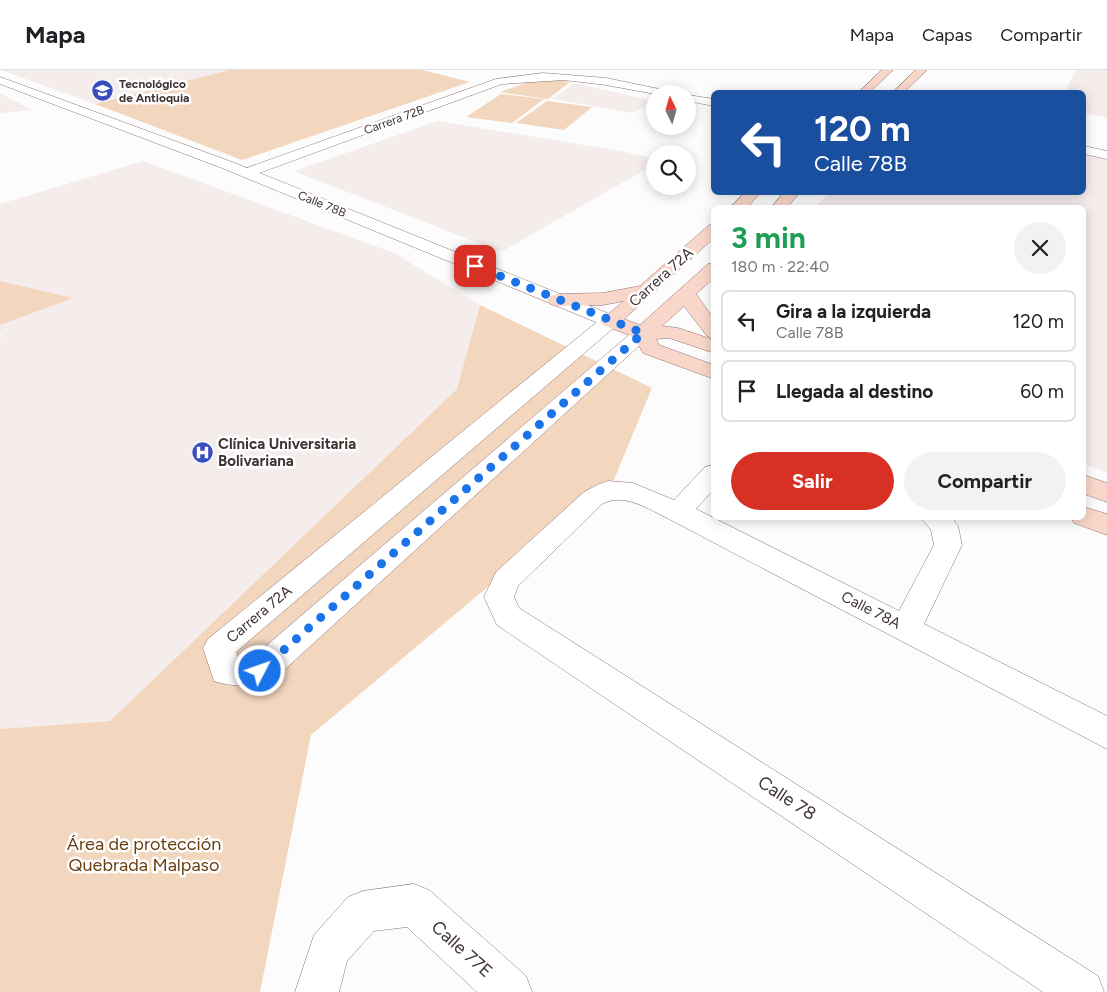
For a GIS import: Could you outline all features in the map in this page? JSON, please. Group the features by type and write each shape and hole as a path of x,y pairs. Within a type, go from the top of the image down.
{"main road":[{"path":"900,90 922,70"},
{"path":"866,90 884,73 911,80"},
{"path":"741,205 751,195"},
{"path":"781,205 790,195"},
{"name":"Carrera 72A","path":"610,321 711,232"},
{"name":"Carrera 72A","path":"643,333 711,271"},
{"path":"557,300 604,299 645,291"},
{"path":"687,294 711,328"},
{"name":"Calle 78B","path":"610,321 643,333 671,332 711,346"},
{"path":"643,333 650,349 711,372"},
{"path":"1086,485 1107,492"},
{"path":"1086,517 1107,525"}],"street":[{"name":"Carrera 72B","path":"246,174 500,81 526,74 544,73 586,76 646,89"},
{"name":"Calle 78B","path":"0,80 246,174 610,321"},
{"path":"696,100 711,102"},
{"path":"1086,150 1107,155"},
{"name":"Carrera 72A","path":"610,321 219,648 226,671 260,671 643,333"},
{"path":"678,512 711,476"},
{"name":"Calle 78A","path":"499,598 506,580 593,498 608,490 633,492 678,512 1107,733"},
{"path":"906,628 948,545 944,526 937,520"},
{"name":"Calle 78","path":"499,598 508,616 1082,992"},
{"name":"Calle 77E","path":"317,992 329,950 363,912 414,906 510,992"}],"shaded area":[{"name":"Tecnológico de Antioquia","path":"1,70 230,70 95,104"},
{"path":"1076,70 1107,70 1107,118 1086,113 1086,90 1066,90"},
{"path":"574,83 646,99 646,106 632,113 552,99"},
{"path":"0,93 32,110 0,113"},
{"path":"438,121 646,157 646,169 501,252 294,171"},
{"path":"1086,153 1107,158 1107,473 1086,465 1086,205 817,205 827,195 1086,195"},
{"path":"143,161 394,253 480,305 457,389 110,721 0,729 0,337 3,336 0,334 0,325 72,298 0,281 0,204"}],"green space":[{"path":"230,70 422,70 470,82 242,160 95,104"},
{"path":"555,80 570,82 548,99 500,92 531,81"},
{"path":"501,94 544,99 512,123 466,117"},
{"path":"547,101 592,107 564,130 516,123"},
{"path":"0,281 73,298 0,325"},
{"name":"Área de protección Quebrada Malpaso","path":"480,305 652,388 613,482 311,735 260,992 0,992 0,729 110,721 457,389"}],"place":[{"name":"Tecnológico de Antioquia","path":"103,91"},
{"name":"Clínica Universitaria Bolivariana","path":"202,453"}],"route":[{"path":"260,671 643,333 475,266"}]}
